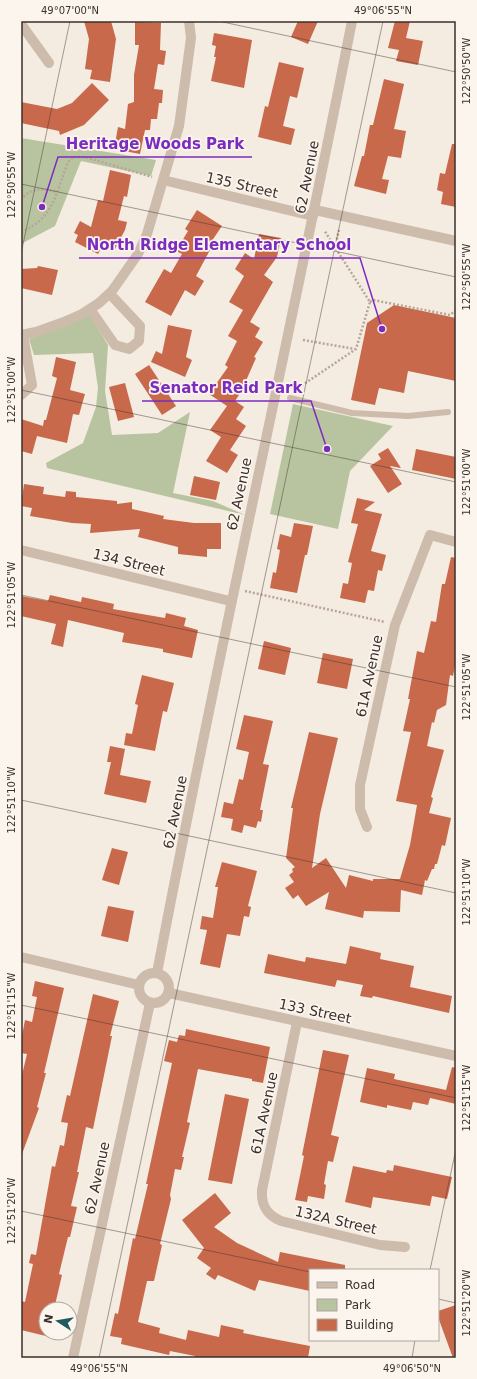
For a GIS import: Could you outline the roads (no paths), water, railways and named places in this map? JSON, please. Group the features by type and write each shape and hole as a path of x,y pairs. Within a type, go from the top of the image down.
{"street":[{"path":"21,395 32,385 22,335 36,332 64,322 90,309 110,294 128,271 147,234 179,126 191,38 189,21"},
{"name":"62 Avenue","path":"157,973 230,601 314,213 352,21"},
{"path":"21,24 49,63"},
{"name":"135 Street","path":"163,180 314,213 456,241"},
{"path":"90,309 115,345 129,349 139,341 140,326 110,294"},
{"name":"61A Avenue","path":"367,827 360,809 360,785 395,625 430,535 456,542"},
{"name":"134 Street","path":"21,550 230,601"},
{"path":"21,957 139,985"},
{"path":"152,973 157,973 162,975 168,983 168,993 160,1002 150,1004 140,995 139,985 143,977 152,973"},
{"name":"133 Street","path":"168,993 456,1056"},
{"name":"62 Avenue","path":"73,1358 150,1004"},
{"name":"61A Avenue","path":"266,1210 263,1204 262,1190 297,1022"},
{"name":"132A Street","path":"266,1210 274,1218 288,1223 380,1245 405,1247"}],"lane":[{"path":"291,395 352,413 408,416 448,412"}],"place":[{"name":"Heritage Woods Park","path":"42,207"},
{"name":"North Ridge Elementary School","path":"382,329"},
{"name":"Senator Reid Park","path":"327,449"}]}
